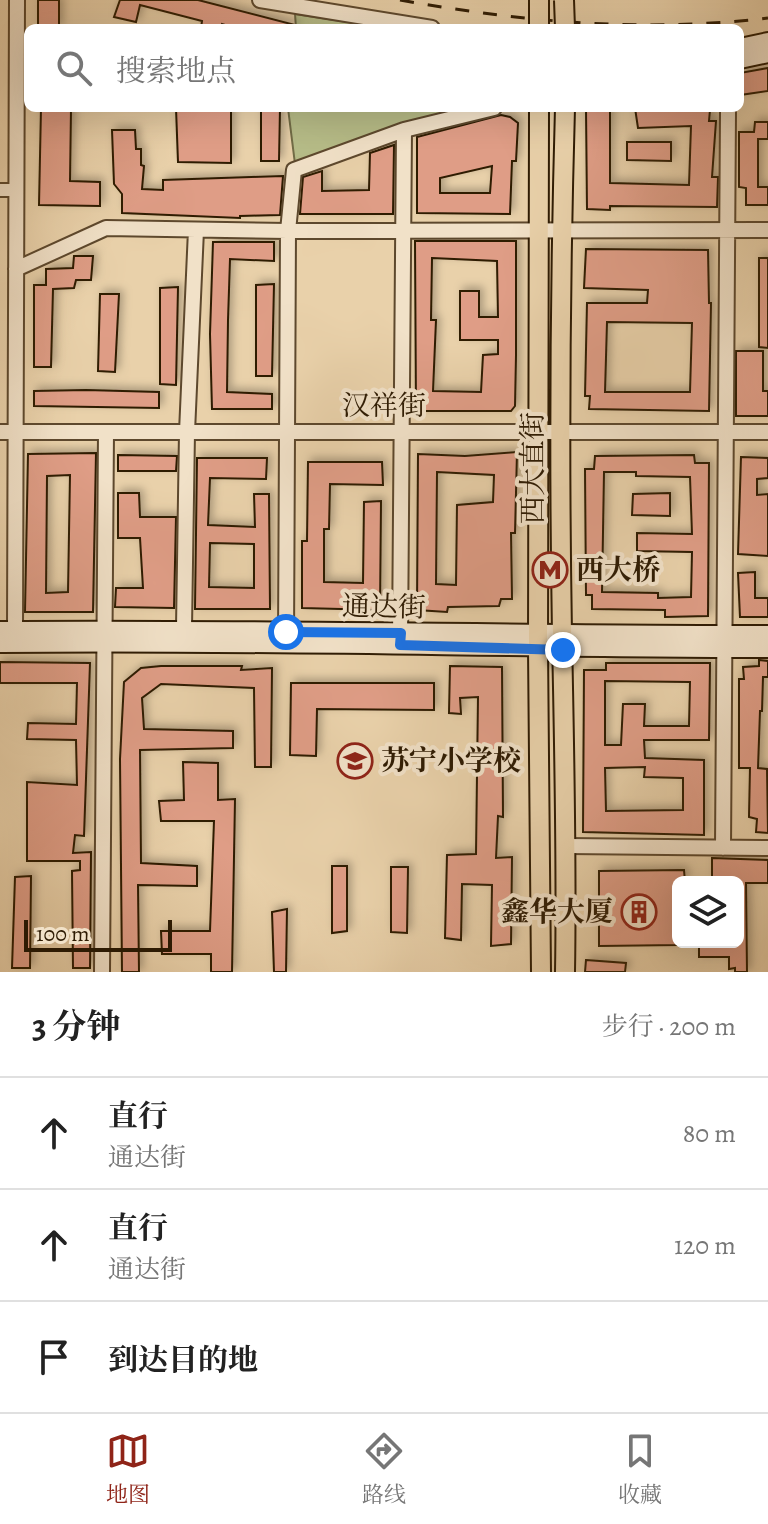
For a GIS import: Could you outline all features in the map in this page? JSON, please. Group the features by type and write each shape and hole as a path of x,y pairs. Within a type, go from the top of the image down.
{"main road":[{"path":"539,0 539,24"},
{"path":"564,0 565,24"},
{"path":"744,46 768,41"},
{"path":"744,59 768,54"},
{"name":"西大直街","path":"539,112 541,972"},
{"name":"西大直街","path":"565,112 561,432 562,642 568,846 565,972"},
{"name":"通达街","path":"0,644 184,628 286,638"},
{"name":"通达街","path":"8,630 104,637 562,642 724,641 768,634"},
{"name":"通达街","path":"724,641 768,649"}],"street":[{"path":"8,630 16,432 17,0"},
{"path":"260,0 407,24"},
{"path":"286,638 288,231 294,170 404,130 478,112"},
{"path":"723,848 728,112"},
{"path":"401,639 404,130"},
{"path":"0,190 16,190"},
{"path":"16,269 106,228 288,231 768,230"},
{"path":"184,628 187,432 196,230"},
{"name":"汉祥街","path":"0,432 768,432"},
{"path":"102,972 106,432"},
{"path":"568,846 768,848"}],"green space":[{"path":"295,14 361,24 296,24"},
{"path":"288,112 454,112 295,164"}],"building":[{"path":"38,0 59,0 59,24 38,24"},
{"path":"120,0 198,0 291,24 202,24 202,21 140,5 136,22 114,17"},
{"path":"768,68 768,91 744,94 744,72"},
{"path":"41,112 71,112 70,181 100,182 100,206 39,205"},
{"path":"176,112 231,112 231,163 178,162"},
{"path":"261,112 280,112 279,161 261,161"},
{"path":"586,112 610,112 610,183 689,185 691,126 638,128 636,112 710,112 709,121 716,121 712,177 718,177 717,207 610,206 610,210 587,209"},
{"path":"501,115 518,123 516,161 512,161 510,214 417,213 417,137","holes":["492,166 490,193 440,193 440,178"]},
{"path":"755,122 768,122 768,139 758,139 758,187 768,187 768,205 746,205 746,188 739,187 739,132 754,132"},
{"path":"112,130 135,130 136,149 141,149 141,165 144,166 142,189 163,190 163,180 283,176 280,215 240,218 122,213 122,194 114,184"},
{"path":"627,142 671,142 671,161 627,160"},
{"path":"394,145 393,214 300,214 303,177 322,171 322,191 369,190 370,153"},
{"path":"415,241 516,241 515,406 511,411 416,411","holes":["432,258 497,261 498,317 479,317 479,291 460,291 460,340 498,340 498,354 483,355 481,392 433,391 436,320 431,320"]},
{"path":"213,242 274,242 274,261 230,259 227,392 272,394 272,409 212,409 210,334"},
{"path":"586,249 708,250 711,303 709,411 589,409 590,396 585,396 587,303 647,303 648,290 584,288","holes":["607,322 692,323 690,392 605,392"]},
{"path":"74,256 93,256 91,280 76,280 74,288 53,289 51,367 34,367 34,285 46,285 46,269 73,268"},
{"path":"759,258 768,258 768,348 759,347"},
{"path":"274,284 272,376 256,376 256,285"},
{"path":"178,287 176,385 160,384 160,288"},
{"path":"100,294 119,294 115,372 98,371"},
{"path":"736,351 763,351 763,391 768,391 768,416 736,416"},
{"path":"34,391 159,392 159,408 34,406"},
{"path":"517,452 515,533 511,533 512,599 501,599 499,606 448,607 447,612 417,610 418,454 465,456","holes":["437,472 494,475 493,502 457,505 456,585 436,584"]},
{"path":"96,453 93,612 25,612 28,454","holes":["70,475 68,592 46,593 47,476"]},
{"path":"118,455 177,456 176,471 118,471"},
{"path":"694,455 695,463 709,463 708,616 665,617 665,610 592,609 592,595 586,595 585,469 594,469 595,456","holes":["604,472 636,472 636,476 690,477 692,534 637,533 637,551 692,552 691,597 658,598 658,593 602,592"]},
{"path":"741,457 768,458 768,478 757,479 757,495 768,494 768,556 738,554"},
{"path":"197,458 267,458 266,479 210,478 208,525 255,527 254,494 269,494 270,609 195,609","holes":["210,543 254,544 254,588 209,587"]},
{"path":"308,462 382,462 383,485 330,484 329,529 324,529 324,582 363,583 364,502 381,501 380,610 302,608 302,541 307,541"},
{"path":"118,493 139,493 140,517 176,517 174,608 115,607 116,588 143,588 140,538 118,538"},
{"path":"670,493 670,516 632,515 633,494"},
{"path":"755,572 755,598 768,598 768,617 740,617 738,573"},
{"path":"759,660 768,661 768,677 763,677 758,768 767,769 768,833 756,832 757,819 749,817 750,768 739,768 739,679 744,679 743,667 759,666"},
{"path":"0,662 90,663 84,836 75,835 73,853 91,852 90,968 73,968 72,871 80,870 80,861 27,861 27,782 77,785 76,740 27,739 28,723 76,724 77,683 0,683"},
{"path":"606,663 710,663 709,740 644,740 645,758 704,760 704,835 583,832 584,670 606,670","holes":["605,681 690,682 689,726 644,726 645,704 623,704 621,745 605,745","645,767 644,777 683,778 683,810 606,811 605,768"]},
{"path":"242,666 241,670 272,668 271,767 255,767 254,688 161,684 142,698 144,729 233,731 233,748 140,750 141,863 197,866 197,886 138,885 139,972 122,972 120,759 124,682 141,668"},
{"path":"450,666 502,667 503,817 498,816 496,858 512,857 511,944 491,946 492,885 462,884 461,940 445,938 447,855 476,854 478,697 460,698 461,714 449,713"},
{"path":"291,683 434,683 434,710 317,709 316,756 290,755"},
{"path":"183,762 218,763 218,800 235,799 232,972 211,972 211,954 162,954 161,931 210,931 214,821 161,821 159,801 184,800"},
{"path":"712,858 768,860 768,883 746,883 747,972 729,969 729,957 699,957 699,948 744,948 744,876 712,876"},
{"path":"332,866 347,866 347,931 332,933"},
{"path":"391,867 408,867 407,933 391,932"},
{"name":"鑫华大厦","path":"684,870 684,876 672,876 672,945 599,946 599,871"},
{"path":"31,876 30,968 12,968 15,877"},
{"path":"287,909 286,972 274,972 272,912"},
{"path":"586,960 626,963 625,972 585,972"}],"railway":[{"path":"400,0 493,14 606,24"},
{"path":"690,24 768,18"}],"place":[{"name":"西大桥","path":"550,570"},
{"name":"苏宁小学校","path":"355,761"},
{"name":"鑫华大厦","path":"639,912"}],"route":[{"path":"286,632 401,633 400,645 563,650"}]}
